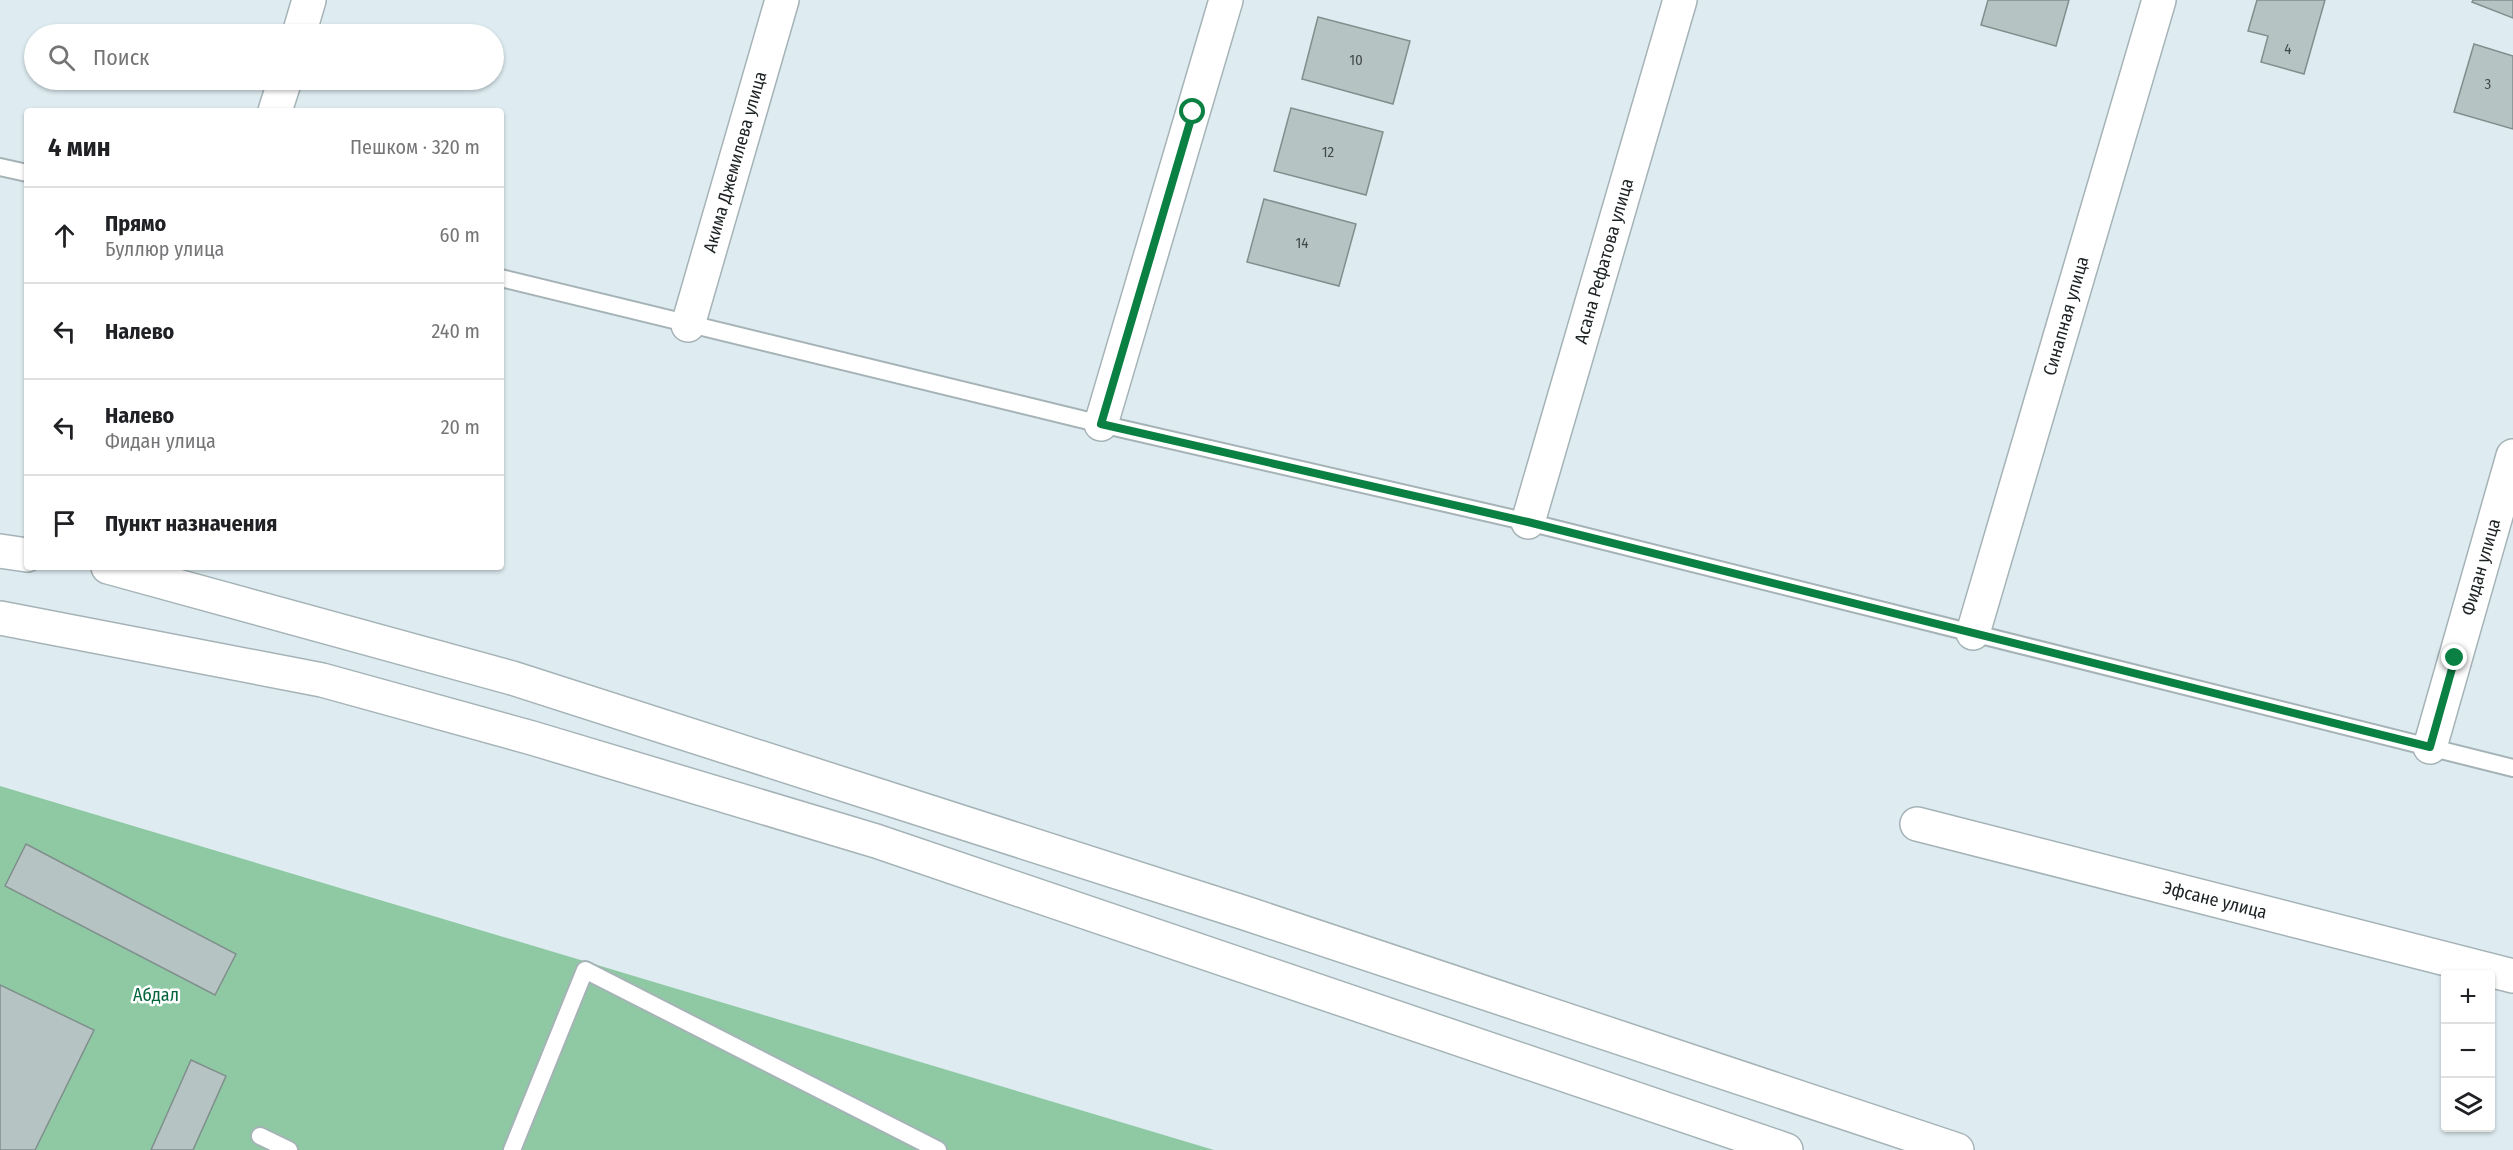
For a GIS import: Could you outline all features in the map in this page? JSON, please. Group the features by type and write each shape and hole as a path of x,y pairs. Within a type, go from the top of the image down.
{"main road":[{"path":"302,24 309,0"},
{"name":"Акима Джемилева улица","path":"688,325 782,0"},
{"path":"1101,424 1226,0"},
{"name":"Асана Рефатова улица","path":"1528,522 1680,0"},
{"name":"Синапная улица","path":"1973,633 2159,0"},
{"path":"276,108 282,90"},
{"name":"Фидан улица","path":"2430,747 2513,456"},
{"path":"0,551 24,555"},
{"path":"119,570 512,678 1245,913 1957,1150"},
{"path":"0,618 322,680 532,738 876,841 1786,1150"},
{"name":"Эфсане улица","path":"1917,824 2513,976"}],"lane":[{"path":"0,167 24,172"},
{"path":"504,280 1101,424 1528,522 2513,768"},
{"path":"512,1150 585,969 938,1150"},
{"path":"260,1136 289,1150"}],"green space":[{"name":"Абдал","path":"0,786 1214,1150 0,1150"}],"building":[{"path":"1988,0 2069,0 2056,46 1981,25"},
{"path":"2257,0 2325,0 2304,74 2261,62 2268,36 2248,31"},
{"path":"2473,0 2513,0 2513,18 2472,2"},
{"path":"1318,17 1410,41 1393,104 1302,79"},
{"path":"2474,44 2513,56 2513,129 2454,112"},
{"path":"1291,108 1383,132 1366,195 1274,171"},
{"path":"1264,199 1356,224 1339,286 1247,262"},
{"path":"26,844 236,954 215,995 5,886"},
{"path":"0,985 94,1030 35,1150 0,1150"},
{"path":"191,1060 226,1076 193,1150 151,1150"}],"route":[{"path":"1193,112 1101,424 1528,522 2430,747 2455,658"}]}
